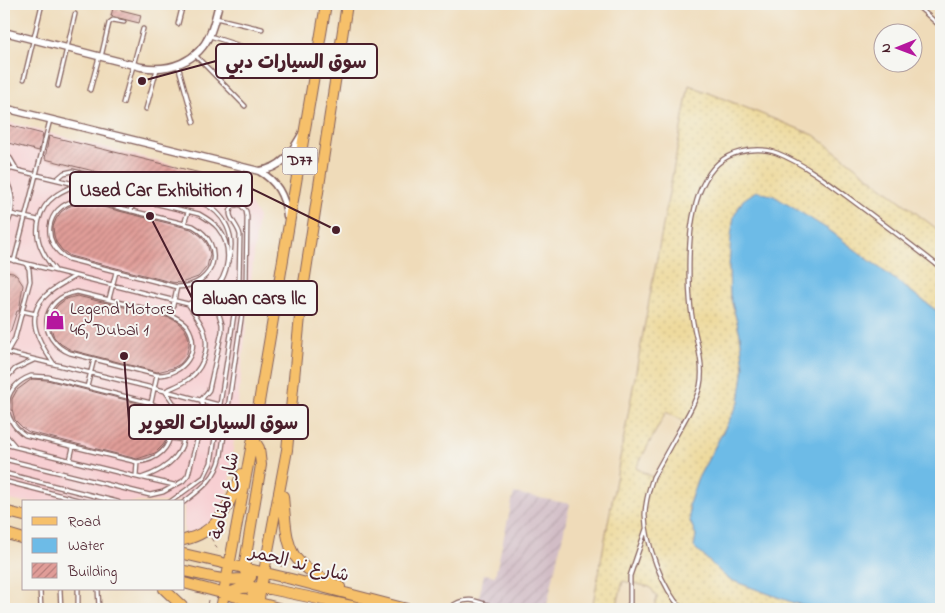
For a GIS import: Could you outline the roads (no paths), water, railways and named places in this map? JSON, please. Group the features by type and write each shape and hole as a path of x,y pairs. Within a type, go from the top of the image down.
{"main road":[{"name":"شارع المنامة","path":"221,609 253,438 326,4"},
{"name":"D77","path":"257,607 282,483 292,416 302,296 347,4"},
{"path":"241,604 245,584 244,568 261,465 259,448 253,438"},
{"path":"185,540 206,531 219,520 228,507 250,455"},
{"path":"282,483 287,536 291,550 299,562 311,573 368,599"},
{"path":"4,511 22,516"},
{"path":"4,534 22,538"},
{"name":"شارع ند الحمر","path":"185,554 407,609"},
{"path":"229,564 245,584 257,607"},
{"path":"185,571 361,608 371,608 381,602"},
{"path":"224,595 264,573"},
{"path":"185,584 224,595 241,604 282,609"},
{"path":"165,590 185,609"}],"street":[{"path":"4,32 133,65 157,69 178,65 195,55 210,36 219,4"},
{"path":"4,108 259,171 269,178 281,192 286,208 288,230"},
{"path":"259,171 271,169 287,158 306,126"}],"lane":[{"path":"4,8 5,4"},
{"path":"24,78 42,4"},
{"path":"178,24 183,4"},
{"path":"915,4 941,27"},
{"path":"58,86 75,14"},
{"path":"215,18 262,29"},
{"path":"90,90 109,23 113,20 124,22"},
{"path":"122,103 143,29"},
{"path":"210,36 256,51"},
{"path":"195,55 245,106"},
{"path":"178,65 194,122"},
{"path":"146,109 157,69"},
{"path":"14,261 50,120"},
{"path":"682,609 668,591 650,544 646,528 646,502 651,483 694,402 699,387 701,372 688,284 689,255 692,226 702,183 710,171 720,161 748,150 777,153 834,187 941,268"},
{"path":"4,154 10,158 18,170"},
{"path":"4,167 199,214 218,228 224,238 227,249 227,264"},
{"path":"56,180 64,173 78,172 200,202 217,211 228,227 232,245 227,264 219,282 212,291 188,304"},
{"path":"4,178 10,189 12,199 11,214 4,229"},
{"path":"55,271 41,249 38,240 38,220 42,211 54,196 76,185"},
{"path":"131,211 134,199"},
{"path":"77,200 92,201 184,224 200,231 207,237 211,245 212,263 209,272 196,284 188,287 177,287 68,259 62,256 50,237 51,223 54,216 64,205 77,200"},
{"path":"173,500 198,482 209,470 211,463 239,282 240,235 229,212 233,206 240,204 246,211 247,217 246,286 220,456 215,474 210,482 185,501"},
{"path":"184,224 188,212"},
{"path":"11,214 38,220"},
{"path":"4,258 218,312 234,309"},
{"path":"5,352 14,344 22,311 30,275 26,264"},
{"path":"109,299 116,272"},
{"path":"54,364 38,340 35,323 36,314 50,291 76,276"},
{"path":"171,315 177,287"},
{"path":"77,292 109,299 171,315 181,320 187,326 192,342 192,351 184,366 170,374 157,375 70,353 61,350 54,343 48,334 46,324 47,315 58,298 77,292"},
{"path":"165,391 192,376 202,364 205,354 205,334 188,304"},
{"path":"22,311 36,314"},
{"path":"200,400 209,390 222,332 222,324 218,312"},
{"path":"5,352 154,388 219,406"},
{"path":"87,387 94,359"},
{"path":"4,381 15,370 35,360"},
{"path":"151,403 157,375"},
{"path":"31,376 48,377 151,403 161,409 166,415 169,423 170,438 161,454 154,458 137,462 25,435 18,431 8,416 6,408 7,399 16,384 31,376"},
{"path":"141,478 154,474 168,466 178,454 183,440 181,416 165,391"},
{"path":"4,459 150,495 159,494 186,478 189,472 204,411 200,400"},
{"path":"4,433 15,446"},
{"path":"170,438 183,440"},
{"path":"4,444 175,485"},
{"path":"70,460 73,447"},
{"path":"136,476 137,462"},
{"path":"4,473 110,500"},
{"path":"4,481 78,500"},
{"path":"626,609 630,603 630,576 646,528"},
{"path":"40,590 41,609"},
{"path":"60,590 61,609"},
{"path":"78,590 78,609"},
{"path":"98,590 99,609"},
{"path":"448,609 458,602 468,600 478,601 498,609"}],"water":[{"path":"756,191 774,196 829,230 941,314 941,609 820,609 794,603 728,579 694,547 696,535 690,521 689,504 697,480 739,402 744,367 740,334 730,295 731,236 734,216 743,200"}],"place":[{"name":"سوق السيارات دبي","path":"142,81"},
{"name":"alwan cars llc","path":"150,216"},
{"name":"Used Car Exhibition 1","path":"336,230"},
{"name":"Legend Motors 46, Dubai 1","path":"55,320"},
{"name":"سوق السيارات العوير","path":"124,356"}]}
